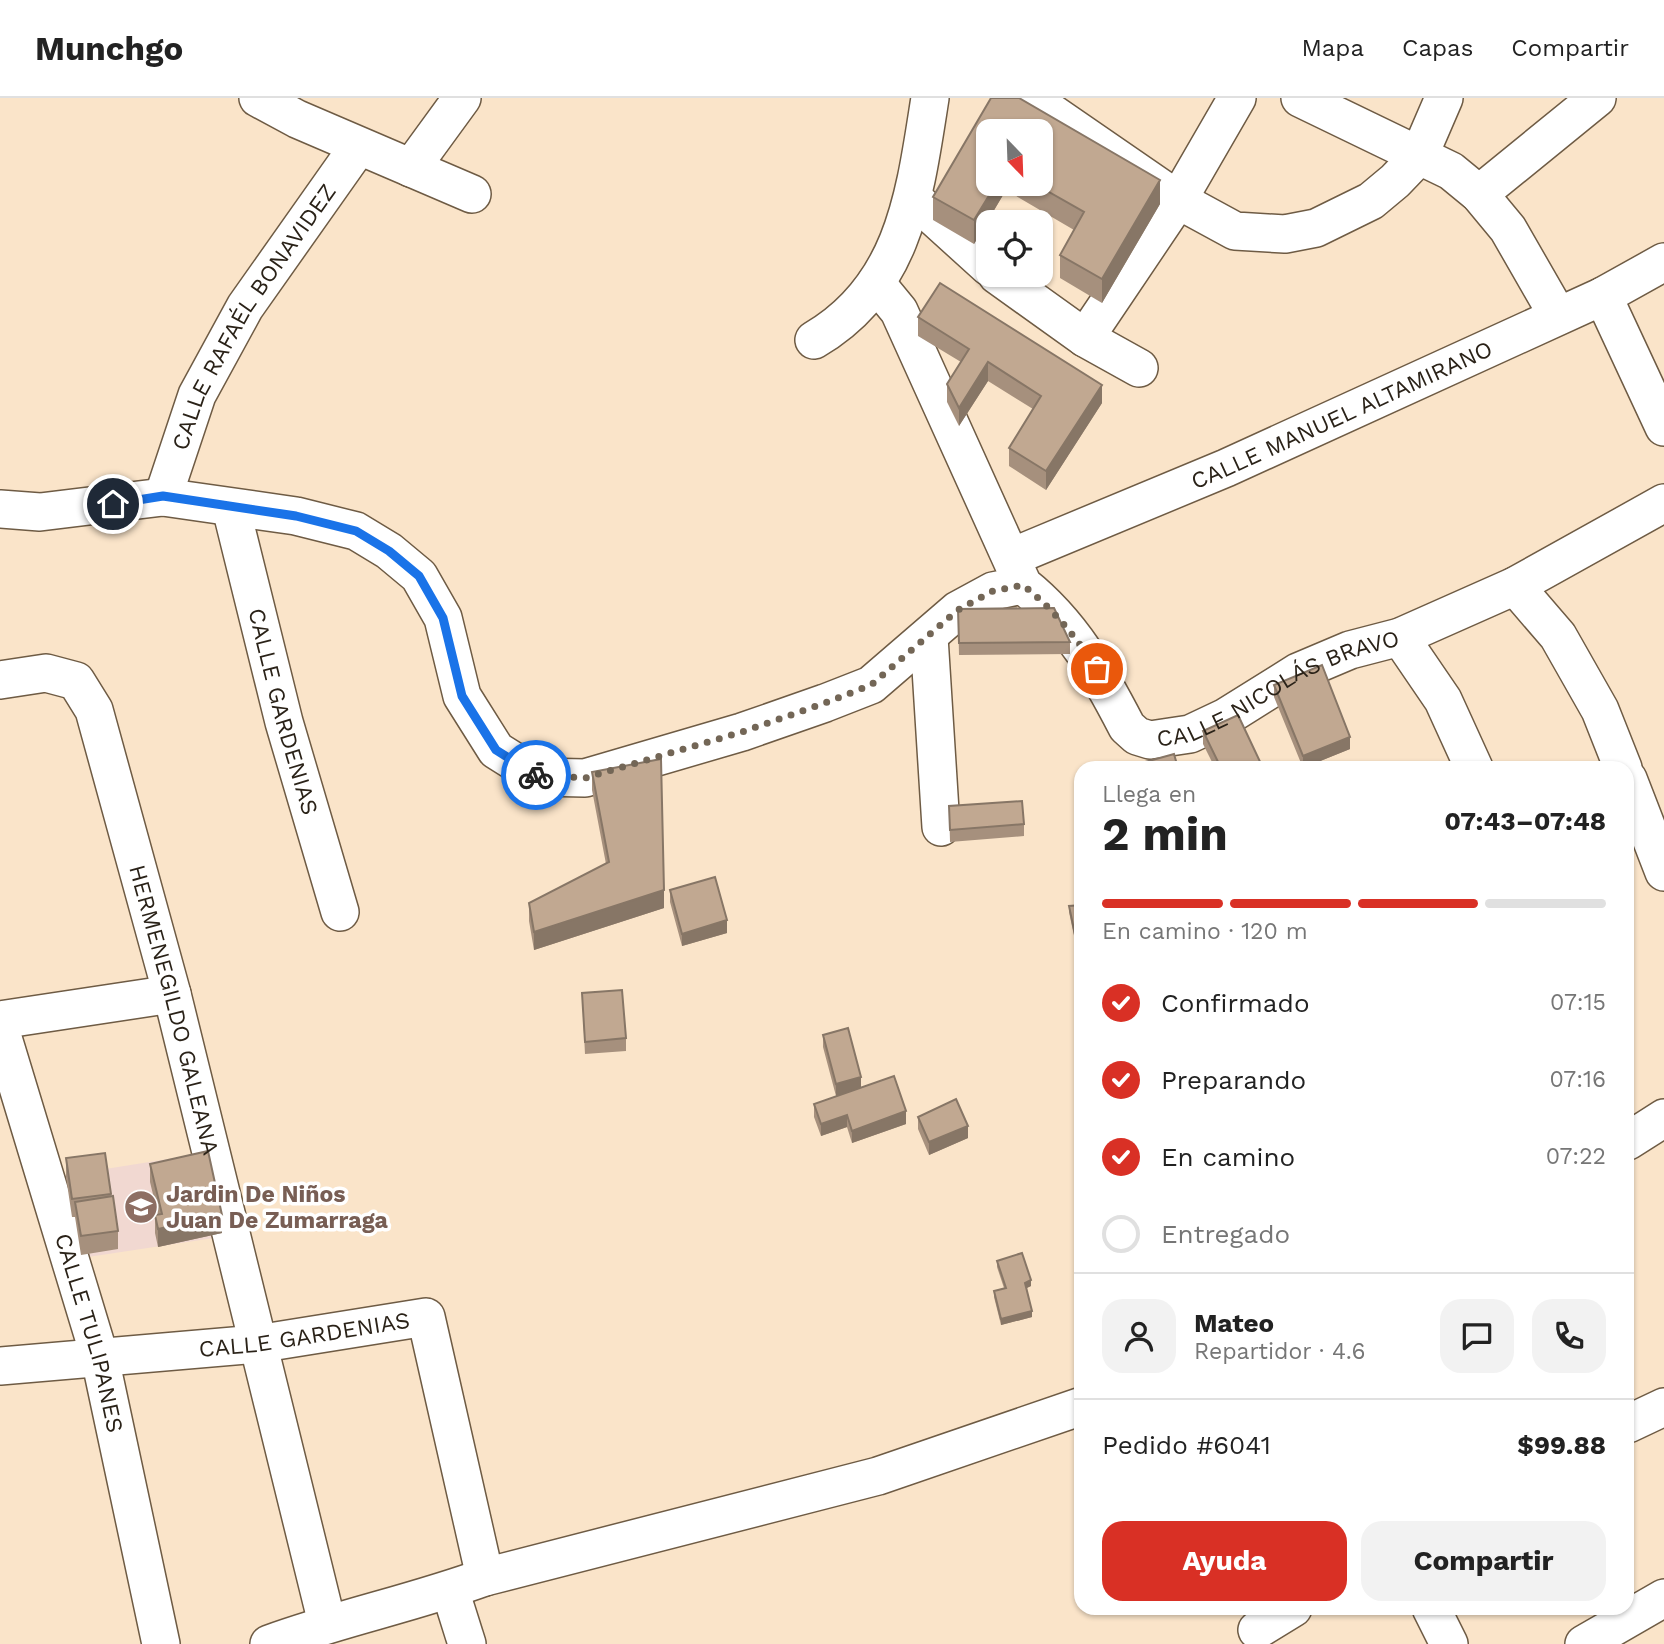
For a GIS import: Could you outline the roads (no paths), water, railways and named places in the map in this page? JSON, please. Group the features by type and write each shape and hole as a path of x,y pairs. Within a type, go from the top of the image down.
{"street":[{"path":"258,98 358,146 472,194"},
{"path":"411,168 462,98"},
{"path":"814,340 842,324 864,302 876,283 914,199 930,98"},
{"path":"1030,98 1178,201 1235,231 1295,232 1316,228 1371,201 1419,156 1444,98"},
{"path":"1084,338 1178,201 1237,98"},
{"path":"1300,98 1451,171 1479,194 1508,229 1558,316"},
{"path":"1479,194 1597,98"},
{"name":"CALLE RAFAÉL BONAVIDEZ","path":"163,496 197,395 245,307 358,146"},
{"path":"914,199 976,255"},
{"name":"CALLE MANUEL ALTAMIRANO","path":"231,508 296,516 356,531 389,551 419,576 443,618 462,696 496,750 539,777 585,778 742,732 871,685 958,610 993,591 1018,571 1226,468 1603,296 1664,262"},
{"name":"CALLE NICOLÁS BRAVO","path":"876,283 899,312 1018,571 1074,634 1128,727 1137,736 1150,740 1190,734 1226,717 1298,672 1350,650 1400,637 1515,586 1664,503"},
{"path":"1014,287 1084,338 1139,368"},
{"path":"1603,296 1664,427"},
{"path":"0,509 40,512 163,496 231,508"},
{"name":"CALLE GARDENIAS","path":"231,508 284,722 340,912"},
{"path":"1515,586 1558,636 1600,710 1620,761"},
{"path":"929,637 941,827"},
{"path":"1400,637 1443,700 1471,761"},
{"name":"HERMENEGILDO GALEANA","path":"0,680 46,673 76,681 94,710 172,994 327,1623"},
{"path":"1634,794 1664,872"},
{"path":"0,1020 172,994"},
{"name":"CALLE TULIPANES","path":"0,1028 100,1358 160,1644"},
{"path":"1634,1137 1664,1118"},
{"name":"CALLE GARDENIAS","path":"0,1366 257,1344 426,1317 485,1577"},
{"path":"1634,1421 1664,1407"},
{"path":"269,1644 327,1623 450,1590 485,1577 878,1476 1074,1409"},
{"path":"450,1590 467,1644"},
{"path":"1584,1644 1664,1598"},
{"path":"1258,1630 1282,1615"},
{"path":"1434,1615 1449,1644"}],"place":[{"name":"Jardin De Niños Juan De Zumarraga","path":"141,1207"}]}
